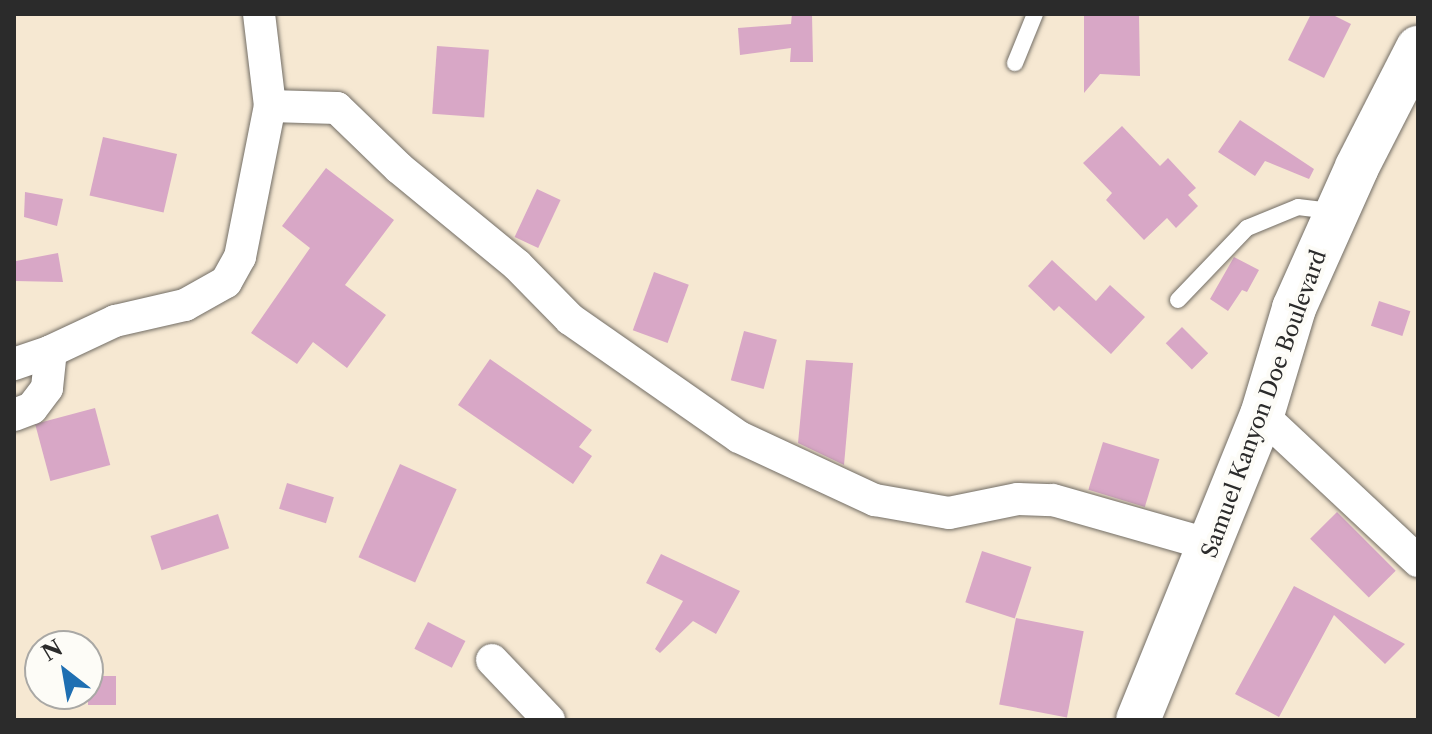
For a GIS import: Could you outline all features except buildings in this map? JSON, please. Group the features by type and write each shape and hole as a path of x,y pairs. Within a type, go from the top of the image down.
{"street":[{"path":"14,364 51,351 115,321 185,305 226,282 240,257 270,106 259,14"},
{"name":"Samuel Kanyon Doe Boulevard","path":"1138,720 1262,415 1294,308 1337,211 1418,48"},
{"path":"270,106 337,108 399,168 517,265 570,319 739,437 875,500 949,513 1018,499 1053,500 1211,545"},
{"path":"14,415 32,408 47,388 51,351"},
{"path":"1262,415 1418,561"},
{"path":"492,660 549,720"}],"lane":[{"path":"1015,63 1035,14"},
{"path":"1178,300 1247,228 1298,207 1337,211"}]}
